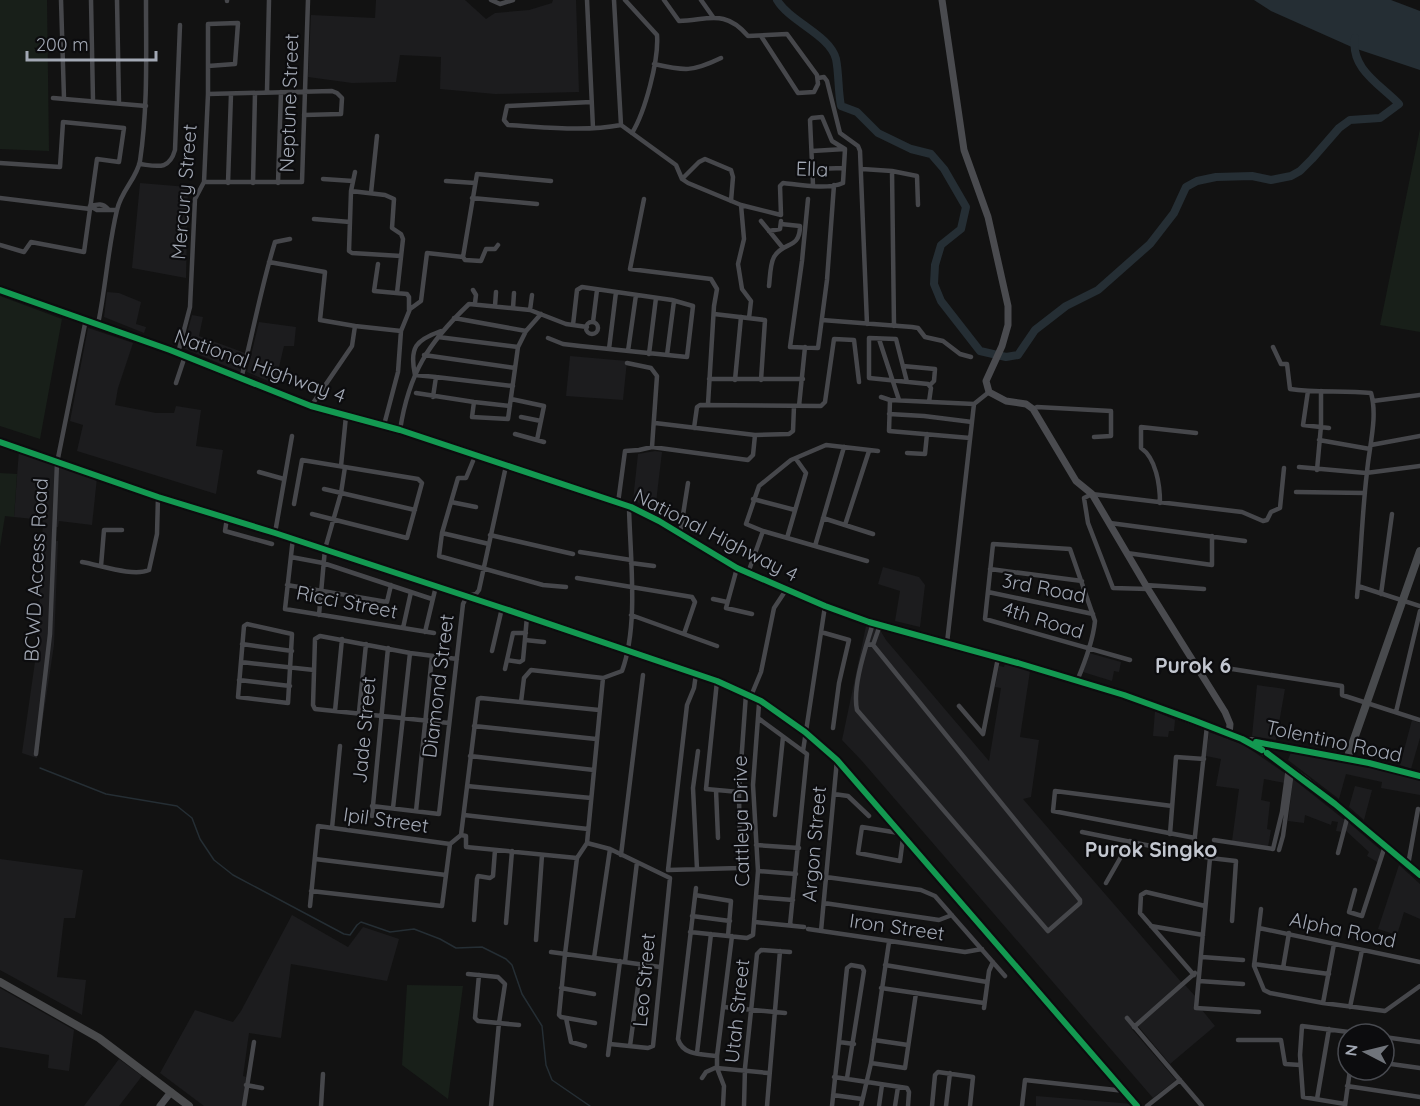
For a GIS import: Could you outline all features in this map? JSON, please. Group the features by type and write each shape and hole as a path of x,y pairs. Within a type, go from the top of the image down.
{"highway":[{"path":"0,982 99,1038 189,1106"}],"main road":[{"name":"National Highway 4","path":"0,290 181,354 311,406 400,430 474,458 506,466 629,507 651,517 736,568 825,606 877,624 1124,695 1242,739 1267,753 1290,770 1420,875"},
{"path":"1347,759 1420,551"},
{"name":"Tolentino Road","path":"1242,739 1420,776"},
{"path":"1267,753 1270,744"}],"street":[{"path":"61,0 64,98"},
{"path":"91,0 93,100"},
{"path":"117,0 119,103"},
{"path":"99,324 117,210 123,191 135,175 139,164 146,106 146,0"},
{"path":"267,91 269,0"},
{"name":"Neptune Street","path":"204,182 298,183 303,180 308,0"},
{"path":"491,0 500,4 513,0"},
{"path":"587,0 593,128"},
{"path":"614,0 621,125"},
{"path":"625,0 657,35 654,63 641,119 632,133"},
{"path":"664,0 679,21 713,17 738,24 748,36 787,34 818,78 814,92 798,93 761,36"},
{"path":"701,0 713,17"},
{"path":"942,0 964,150 988,218 1008,306 1008,325 1002,346 986,381 989,392 1006,401 1026,404 1033,410 1076,481 1092,494 1225,712 1230,724 1229,735"},
{"name":"Mercury Street","path":"176,383 190,307 195,199 204,182 208,24 238,23 236,64 208,66"},
{"path":"139,164 161,166 167,164 175,150 180,25"},
{"path":"654,63 685,70 706,65 721,58"},
{"path":"818,78 826,79 840,133 858,146 862,169 867,324"},
{"path":"207,94 304,91 337,93 342,98 341,114 304,115"},
{"path":"278,183 281,92"},
{"path":"253,183 255,93"},
{"path":"228,183 231,94"},
{"path":"53,98 146,106"},
{"path":"591,102 507,106 504,120 508,124 593,128 621,125 676,165 682,179 688,183 741,205 782,215 780,229 769,231"},
{"path":"813,185 810,120 820,116 823,118 832,141 844,149"},
{"path":"0,163 60,167 63,122 124,128 119,162 97,159 84,252 32,242 24,252 0,245"},
{"path":"371,193 377,136"},
{"path":"812,151 844,149"},
{"path":"813,169 844,168 844,149"},
{"path":"682,179 705,159 731,170 733,177 731,201"},
{"name":"Ella","path":"782,215 781,184 842,184 844,168"},
{"path":"862,169 892,171 917,176 918,205"},
{"path":"892,171 894,326"},
{"path":"355,172 351,191 348,246 352,253 401,256"},
{"path":"463,257 478,173 551,181"},
{"path":"323,179 353,181"},
{"path":"446,181 475,183"},
{"path":"808,199 790,347 818,348 834,185"},
{"path":"351,191 385,195 394,200 392,228 402,236 397,293"},
{"path":"0,198 90,207 98,204 117,210"},
{"path":"472,198 537,204"},
{"path":"644,199 630,268 711,279 717,289 708,404"},
{"path":"741,205 744,243 738,264 742,289 751,301 749,318"},
{"path":"314,219 350,222"},
{"path":"761,221 783,248"},
{"path":"769,286 774,257 798,239 799,225 781,224"},
{"path":"241,379 268,262 275,242 290,239"},
{"path":"409,310 421,301 427,253 463,257 477,262 481,261 486,249 495,249 498,245"},
{"path":"268,262 325,272 320,320 401,331"},
{"path":"378,264 374,291 409,296 409,310 401,331 398,372 384,426"},
{"path":"548,338 563,344 687,357 693,306 656,298 579,288 573,325"},
{"path":"473,290 476,295 475,303"},
{"path":"593,322 597,290"},
{"path":"495,306 496,292"},
{"path":"609,349 616,292"},
{"path":"513,308 514,293"},
{"path":"530,310 532,295"},
{"path":"628,351 636,295"},
{"path":"649,354 656,298"},
{"path":"667,356 675,301"},
{"path":"400,430 405,399 424,355 454,318 469,304 530,310 573,325 586,327"},
{"path":"474,402 472,417 508,418 518,347 526,331 541,314"},
{"path":"714,314 765,320 761,380"},
{"path":"735,380 741,317"},
{"path":"454,318 526,331"},
{"name":"BCWD Access Road","path":"36,754 50,634 57,463 86,319"},
{"path":"822,320 918,328 925,337 943,341 960,354 971,357"},
{"path":"586,327 593,322"},
{"path":"591,334 597,332 598,329 598,325 593,322"},
{"path":"311,406 350,350 355,326"},
{"path":"586,327 591,334"},
{"path":"415,375 412,354 416,346 427,337 444,330"},
{"path":"589,347 591,334"},
{"path":"438,337 518,347"},
{"path":"907,382 896,339 869,338 869,378 930,385"},
{"path":"694,428 698,407 708,404 821,406 825,402 834,339 854,340 859,382"},
{"path":"879,339 899,400"},
{"path":"655,423 755,435 789,435 793,431 803,379 806,347"},
{"path":"1273,347 1281,364 1287,364 1290,389 1371,393 1373,401 1370,447 1357,597"},
{"path":"424,355 515,368"},
{"path":"627,363 651,368 657,376 652,447"},
{"path":"903,366 935,369 934,381 930,385 929,402"},
{"path":"415,375 513,386"},
{"path":"433,397 436,377"},
{"path":"709,379 803,379"},
{"path":"1308,391 1303,425 1329,428"},
{"path":"1317,470 1321,391"},
{"path":"881,397 891,400 974,404 989,392"},
{"path":"416,393 510,406"},
{"path":"1373,401 1420,394"},
{"path":"511,399 544,406 537,440"},
{"path":"891,400 888,414 889,431 970,438"},
{"path":"947,644 974,404"},
{"path":"1033,410 1037,407 1111,411 1111,436 1094,437"},
{"path":"888,414 972,422"},
{"path":"319,615 325,549 340,493 346,416"},
{"path":"521,417 540,421"},
{"path":"1160,503 1160,484 1147,452 1141,448 1141,427 1196,433"},
{"path":"515,434 544,442"},
{"path":"907,453 925,454 927,434"},
{"path":"618,503 625,451 652,447 748,460 753,455 755,435"},
{"path":"275,533 292,436"},
{"path":"1319,440 1370,447 1420,436"},
{"path":"0,442 158,497 293,538 527,616 717,681 749,695 805,732 837,760 1137,1106"},
{"path":"867,561 746,524 759,486 791,460 826,445 878,451"},
{"path":"815,546 844,447"},
{"path":"845,525 869,451"},
{"path":"474,458 466,478 458,477 442,533 439,556 543,585 566,587"},
{"path":"787,538 806,473 796,459"},
{"path":"294,504 302,460 421,480 407,538 312,514"},
{"name":"Diamond Street","path":"416,811 439,814 463,604 467,596 476,594 479,590 506,466"},
{"path":"1299,467 1366,473 1420,466"},
{"path":"1204,589 1113,588 1088,523 1084,498 1092,494 1242,512 1263,521 1267,520 1272,511 1279,509 1284,468"},
{"path":"259,472 284,479"},
{"path":"680,534 688,483"},
{"path":"324,489 415,510"},
{"path":"1296,492 1365,493"},
{"path":"82,562 132,572 141,573 150,570 157,534 158,497"},
{"path":"753,499 795,510"},
{"path":"451,502 476,507"},
{"path":"521,702 524,678 531,670 603,678 622,671 631,615 629,507"},
{"path":"1381,594 1392,514"},
{"path":"227,518 225,531 272,544"},
{"path":"823,518 873,534"},
{"path":"1110,523 1245,541"},
{"path":"101,566 104,530 122,530"},
{"path":"748,573 763,531"},
{"path":"442,533 489,544"},
{"path":"490,535 573,554"},
{"path":"1126,553 1212,565 1212,537"},
{"name":"Ricci Street","path":"293,538 285,609 434,633"},
{"name":"4th Road","path":"1082,581 1071,549 993,544 985,619 1130,660"},
{"path":"580,552 654,566"},
{"path":"291,557 323,563 432,599"},
{"path":"736,568 726,608 753,614"},
{"path":"990,568 1082,581 1095,621 1077,681"},
{"path":"577,578 692,597 694,604 684,634"},
{"path":"287,585 387,602 392,585"},
{"path":"425,632 436,586"},
{"path":"1358,586 1420,606"},
{"path":"696,674 694,688 687,705 668,870 740,868 739,792 749,695 761,672 774,608 786,590"},
{"path":"403,628 411,592"},
{"name":"3rd Road","path":"988,592 1093,614"},
{"path":"713,598 727,603"},
{"path":"790,925 799,848 805,732 825,606"},
{"path":"492,651 502,608"},
{"path":"1396,712 1420,611"},
{"path":"631,615 717,646"},
{"path":"507,660 522,661 527,616"},
{"path":"245,624 292,634 288,703 238,697 242,644 245,624"},
{"path":"867,644 873,645 1080,900 1080,903 1048,931 857,710 855,699 867,644 877,624"},
{"path":"873,645 877,624"},
{"path":"821,632 849,640 839,683 833,728"},
{"path":"505,669 513,633 526,633"},
{"path":"449,723 314,707 317,637 342,639 410,653 457,658"},
{"path":"335,711 342,639"},
{"path":"525,640 544,642"},
{"path":"242,644 292,651"},
{"path":"359,712 366,644"},
{"name":"Jade Street","path":"372,816 388,648"},
{"path":"393,808 410,653"},
{"path":"372,806 416,811 432,656"},
{"path":"960,706 983,734 998,658"},
{"path":"241,662 314,670"},
{"path":"1232,669 1342,686 1342,695 1420,720"},
{"path":"621,855 643,675"},
{"path":"595,1023 560,1015 561,988 577,858 587,843 603,678"},
{"path":"239,680 290,686"},
{"path":"717,681 706,789 739,792"},
{"path":"311,891 442,906 450,844 461,835 478,699 599,710"},
{"name":"Cattleya Drive","path":"730,936 751,938 755,922 758,871 753,784 759,704"},
{"path":"758,718 805,753"},
{"path":"474,726 596,740"},
{"path":"1193,854 1207,726"},
{"path":"775,815 783,737"},
{"path":"332,828 340,746"},
{"path":"697,868 693,788 698,752"},
{"path":"470,756 594,770"},
{"path":"1170,834 1176,757 1204,759"},
{"name":"Argon Street","path":"821,931 837,760"},
{"path":"1214,840 1273,849 1290,770"},
{"path":"1278,850 1283,836 1290,770"},
{"path":"467,786 591,798"},
{"path":"716,790 718,838"},
{"path":"1172,806 1054,791 1053,812 1195,838"},
{"path":"834,794 849,796 868,816"},
{"path":"1408,865 1418,809"},
{"path":"464,815 588,830"},
{"path":"1338,853 1348,815"},
{"name":"Ipil Street","path":"315,859 318,826 450,844"},
{"path":"899,832 862,827 858,853 900,861 903,837"},
{"path":"1082,832 1210,858 1236,861 1232,921"},
{"path":"461,835 466,836 466,847 577,858"},
{"path":"1106,882 1130,841"},
{"path":"587,843 610,849 637,862 608,1055"},
{"path":"756,844 799,848"},
{"path":"1355,890 1349,912 1362,916 1385,846"},
{"path":"594,958 610,849"},
{"path":"474,920 477,877 490,878 493,876 495,850"},
{"path":"506,923 512,851"},
{"path":"536,940 542,855"},
{"path":"1210,858 1196,1008 1259,1012"},
{"path":"310,906 315,859 446,875"},
{"name":"Leo Street","path":"610,1044 648,1048 653,1046 670,878 637,862"},
{"path":"758,871 796,874"},
{"path":"826,878 926,891 940,899 1005,976"},
{"path":"696,888 678,1039 681,1047 687,1052 717,1056"},
{"path":"1194,975 1139,910 1143,892 1205,906"},
{"path":"695,895 731,901 730,936 717,1056 717,1067 724,1082 723,1106"},
{"path":"757,897 793,900"},
{"path":"824,903 939,920 952,915"},
{"path":"1261,909 1254,964 1261,985 1269,993 1385,1011 1420,986"},
{"path":"692,916 730,921"},
{"name":"Iron Street","path":"755,922 790,925 965,952 981,949"},
{"path":"1151,926 1203,934"},
{"name":"Alpha Road","path":"1259,928 1420,962"},
{"path":"690,932 730,936"},
{"path":"1283,968 1289,933"},
{"path":"697,1053 711,934"},
{"path":"861,1106 871,1063 889,942"},
{"path":"1323,1003 1334,944"},
{"path":"1350,1007 1362,950"},
{"name":"Utah Street","path":"744,1106 745,1070 758,951 790,952"},
{"path":"767,1106 780,951"},
{"path":"551,952 660,967"},
{"path":"1202,957 1243,960"},
{"path":"881,988 984,1006 987,982 993,962"},
{"path":"630,1046 641,964"},
{"path":"1254,964 1329,974"},
{"path":"832,1106 847,968 851,965 862,967 864,971 847,1078"},
{"path":"885,965 987,982"},
{"path":"1134,1027 1200,969"},
{"path":"468,974 498,977 505,984 491,1106"},
{"path":"479,975 475,1018 478,1021 519,1025"},
{"path":"1199,981 1243,984"},
{"path":"561,988 594,994"},
{"path":"871,1063 905,1068 916,993"},
{"path":"723,1007 785,1013"},
{"path":"566,1017 571,1042 585,1046"},
{"path":"1126,1018 1202,1106"},
{"path":"1336,1030 1302,1026 1300,1065 1303,1097 1345,1105 1348,1082"},
{"path":"1317,1100 1329,1029"},
{"path":"1396,1039 1420,1042"},
{"path":"874,1040 908,1045"},
{"path":"1238,1040 1281,1040 1285,1064 1300,1065"},
{"path":"244,1106 254,1042"},
{"path":"838,1042 854,1044"},
{"path":"1396,1065 1420,1068"},
{"path":"702,1078 706,1072 717,1067 768,1073"},
{"path":"932,1106 935,1075 938,1072 973,1077 970,1106"},
{"path":"946,1106 950,1073"},
{"path":"321,1106 323,1074"},
{"path":"834,1077 909,1090 908,1106"},
{"path":"1022,1106 1025,1080 1125,1091"},
{"path":"1147,1106 1180,1080"},
{"path":"246,1085 262,1088"},
{"path":"879,1106 882,1085"},
{"path":"1347,1086 1420,1097"},
{"path":"894,1106 898,1087"},
{"path":"160,1106 171,1092"},
{"path":"833,1095 862,1099"},
{"path":"1154,1101 1158,1106"}],"shaded area":[{"path":"0,0 47,0 49,151 0,149"},
{"path":"376,0 465,0 486,19 495,13 529,10 552,3 553,0 576,0 579,92 495,94 440,89 441,57 400,55 396,82 352,83 308,77 311,15 375,18"},
{"path":"1254,0 1391,0 1420,11 1420,70 1354,48 1271,11"},
{"path":"1420,129 1420,332 1380,325"},
{"path":"140,183 188,187 186,278 132,268"},
{"path":"107,292 119,293 141,302 136,324 146,327 144,333 104,317"},
{"path":"0,296 62,319 40,439 0,426"},
{"path":"192,315 203,317 199,336 245,353 240,372 183,348"},
{"path":"259,322 296,327 294,346 284,346 275,384 247,372"},
{"path":"88,328 133,343 118,388 115,405 156,413 174,413 176,406 201,410 196,446 223,450 216,494 77,451 83,425 70,421"},
{"path":"570,356 627,361 623,400 566,396"},
{"path":"19,450 43,461 97,478 92,525 59,521 56,527 55,541 58,541 54,645 37,758 22,753 38,641 43,520 14,517"},
{"path":"662,452 655,511 633,500 638,454"},
{"path":"0,473 17,474 14,517 5,516 0,547"},
{"path":"883,567 919,577 925,585 920,627 895,621 900,591 878,584"},
{"path":"866,626 880,630 989,761 1001,688 995,687 999,666 1004,667 1005,664 1030,671 1020,737 1039,740 1031,797 1023,799 1182,983 1131,1028 1176,1080 1153,1098 842,740"},
{"path":"1089,653 1121,662 1119,672 1114,671 1112,681 1083,672"},
{"path":"1257,685 1285,689 1276,740 1252,736"},
{"path":"1155,711 1175,720 1174,731 1169,731 1168,737 1153,736"},
{"path":"1412,720 1420,723 1420,738 1411,769 1400,765"},
{"path":"1209,732 1244,745 1286,774 1285,783 1264,779 1261,800 1270,802 1267,829 1271,830 1268,847 1232,841 1239,789 1216,786 1221,759 1206,756"},
{"path":"1291,752 1361,764 1420,780 1420,795 1381,788 1382,782 1346,774 1339,799 1288,760"},
{"path":"1293,779 1346,821 1342,832 1336,831 1338,822 1332,821 1331,825 1305,815 1304,823 1288,821"},
{"path":"1355,786 1372,790 1364,820 1349,807"},
{"path":"1348,822 1383,852 1379,863 1367,856 1369,852 1345,830"},
{"path":"0,859 83,870 75,918 64,918 57,977 86,980 82,1015 0,970"},
{"path":"1399,865 1420,884 1420,919 1404,912 1397,935 1378,929"},
{"path":"292,915 348,947 363,927 399,939 387,981 291,964 281,1038 249,1033 243,1076 246,1077 243,1106 204,1106 160,1073 195,1010 233,1022"},
{"path":"407,985 463,986 448,1099 402,1065"},
{"path":"1185,985 1195,996 1194,1009 1202,1010 1215,1026 1170,1064 1138,1026"},
{"path":"0,988 74,1030 69,1071 48,1068 49,1055 0,1047"},
{"path":"119,1059 142,1076 119,1106 84,1106"},
{"path":"1036,1096 1133,1104 1134,1106 1036,1106"}],"waterway":[{"path":"777,0 783,8 832,50 837,65 841,106 857,112 878,133 911,149 931,154 944,169 966,207 961,229 941,245 935,265 934,284 941,301 980,351 1006,357 1018,355 1035,330 1066,306 1098,290 1150,244 1174,213 1186,187 1197,181 1216,177 1252,176 1271,180 1291,176 1300,171 1339,128 1350,120 1380,118 1399,104 1368,76 1357,59 1355,38"},
{"path":"40,768 106,794 177,806 192,818 200,839 214,860 233,875 344,934 350,935 361,922 390,932 414,929 456,948 482,947 506,959 512,965 522,994 542,1026 546,1065 552,1080 590,1106"}],"cycle path":[{"path":"0,290 170,350 311,406 400,430 631,507 659,521 737,568 825,606 869,622 1124,695 1242,739 1262,750"},
{"path":"0,442 158,497 275,533 717,681 761,701 805,732 837,760 1137,1106"},
{"path":"1256,742 1369,763 1420,776"},
{"path":"1267,753 1335,804 1420,875"}],"district":[{"name":"Purok 6","path":"1193,666"},
{"name":"Purok Singko","path":"1151,850"}]}
